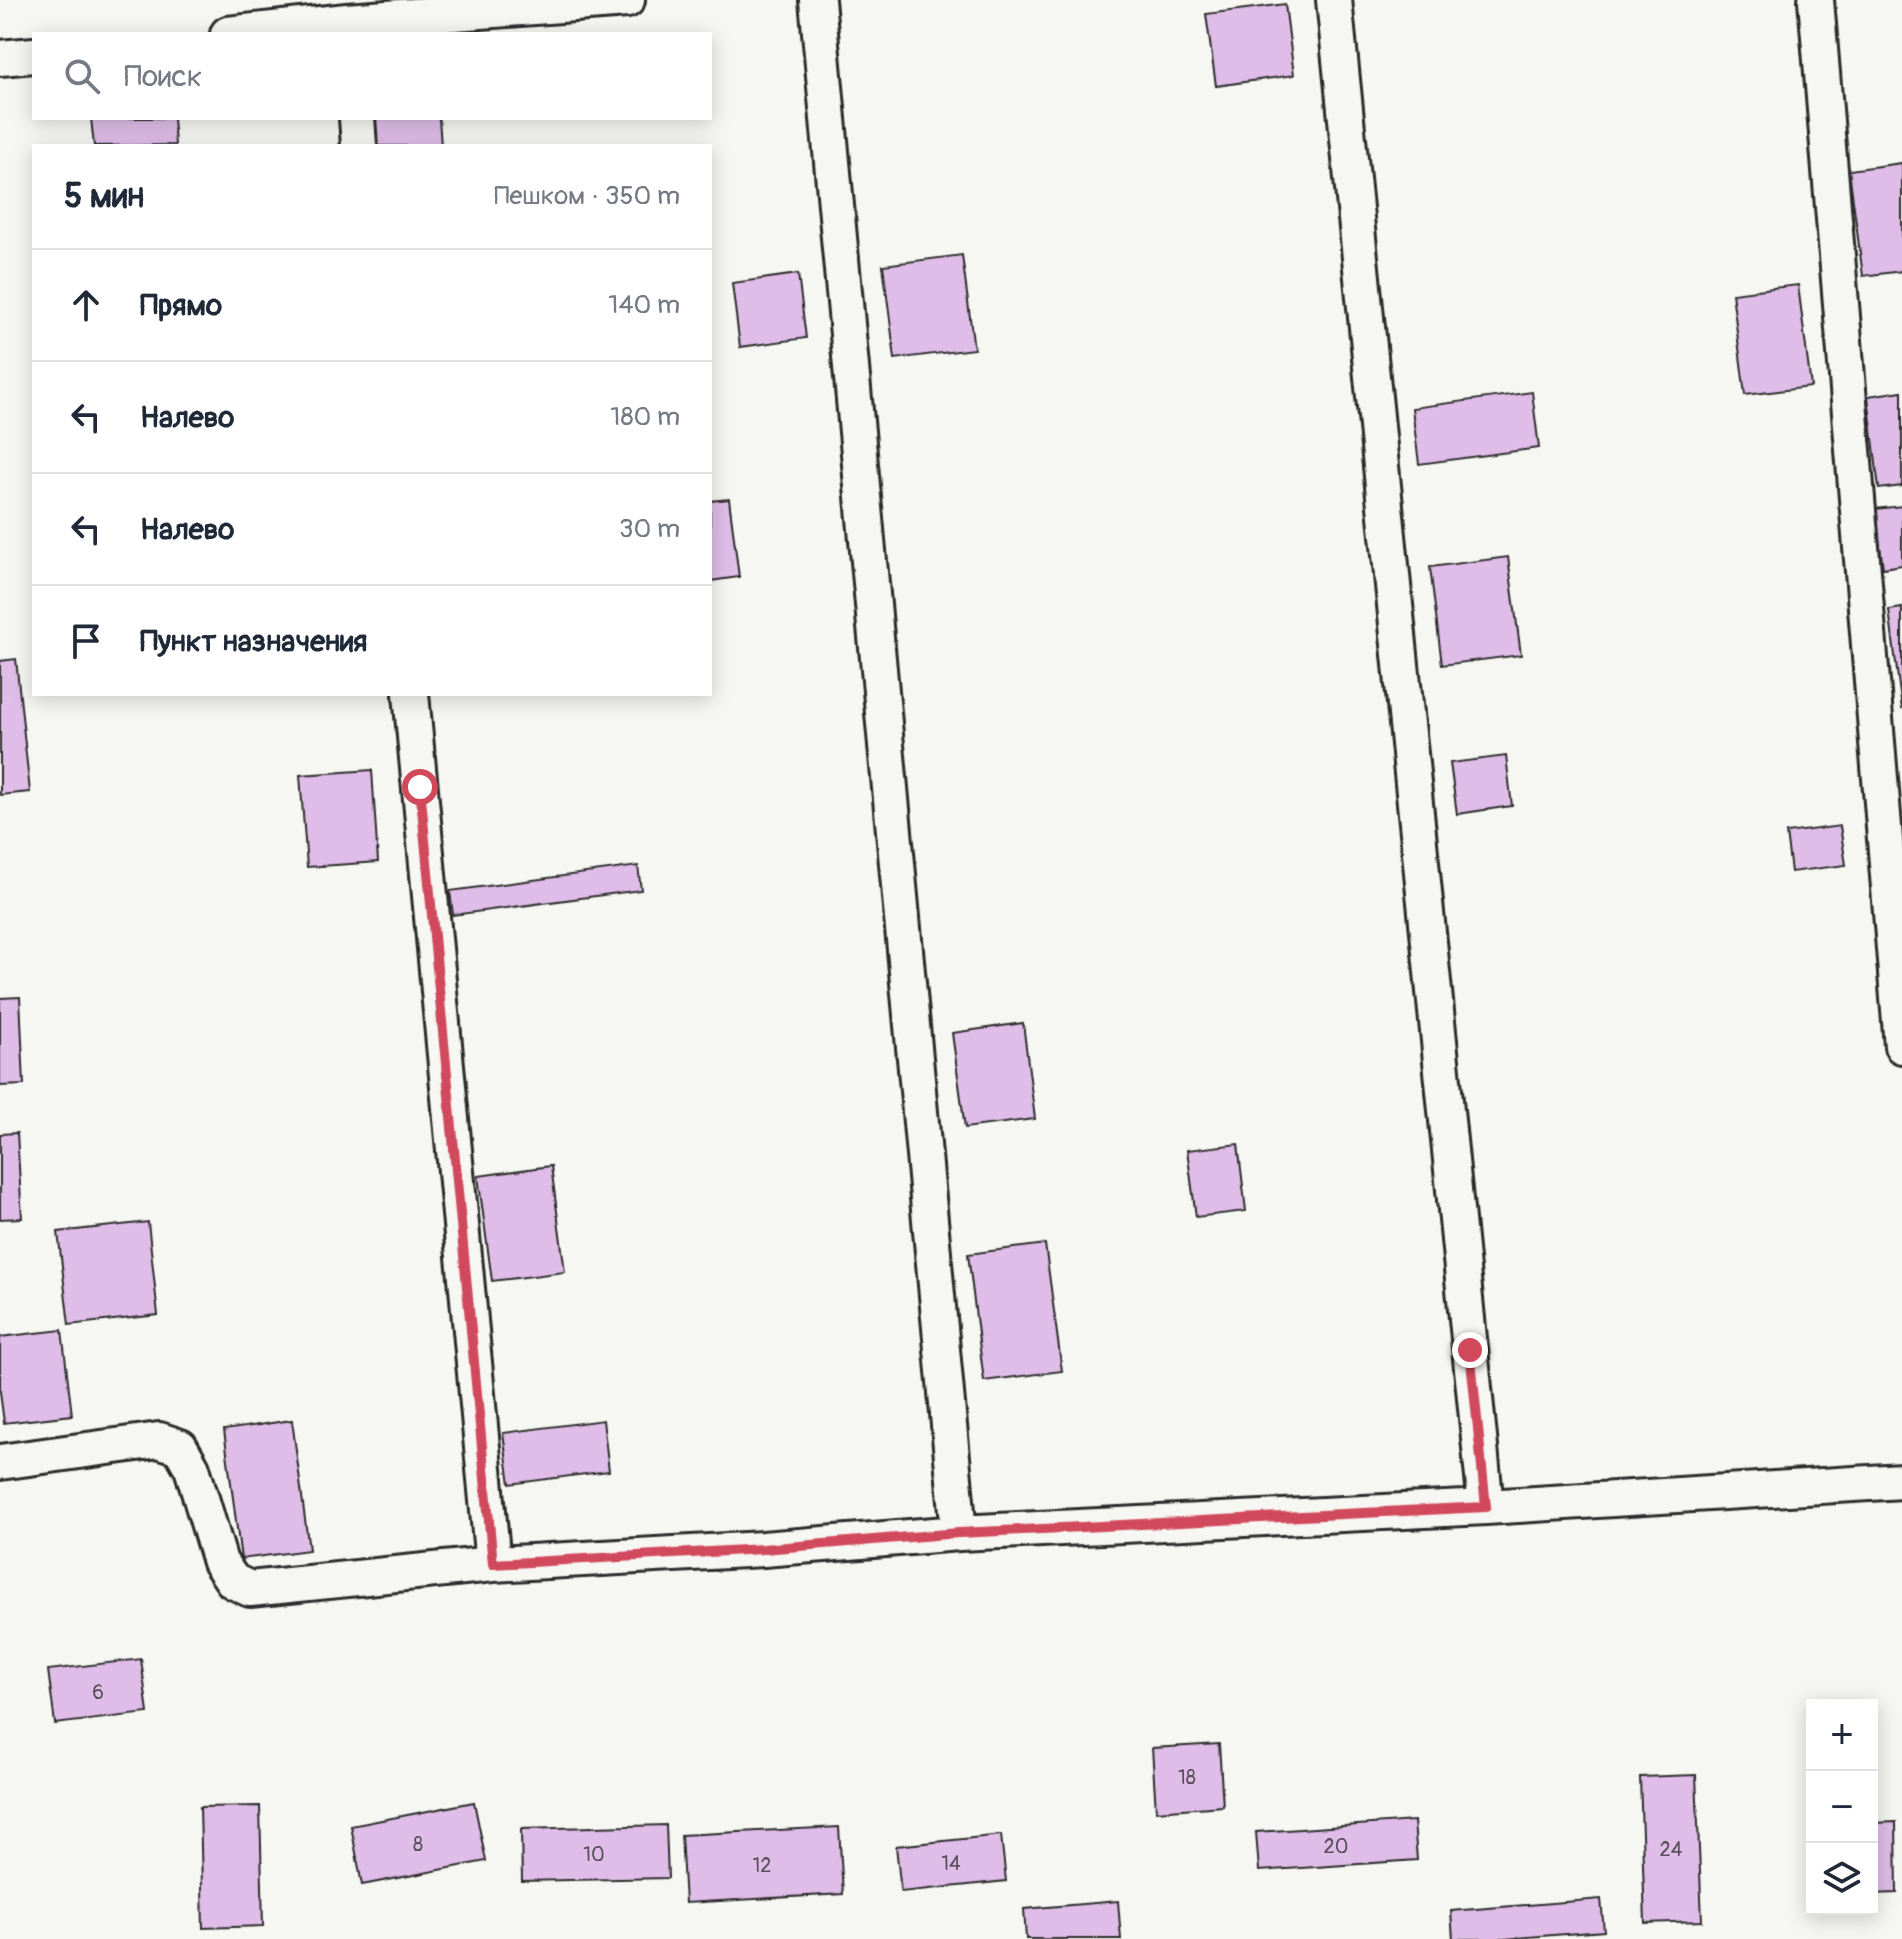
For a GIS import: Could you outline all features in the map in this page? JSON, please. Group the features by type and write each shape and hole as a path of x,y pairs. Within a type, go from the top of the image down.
{"street":[{"path":"243,32 347,18 627,0"},
{"path":"817,0 959,1533"},
{"path":"1334,0 1486,1507"},
{"path":"1816,0 1902,1046"},
{"path":"0,58 32,55"},
{"path":"357,120 359,144"},
{"path":"411,696 493,1564"},
{"path":"0,1462 159,1440 180,1447 192,1468 220,1562 233,1581 250,1589 493,1564 763,1549 959,1533 1486,1507 1902,1481"}],"building":[{"path":"1285,4 1294,75 1216,86 1206,14"},
{"path":"91,120 173,120 175,144 94,144"},
{"path":"372,120 439,120 441,144 374,144"},
{"path":"1902,163 1902,271 1863,276 1849,170"},
{"path":"962,255 974,349 895,359 883,265"},
{"path":"798,274 806,338 740,347 732,283"},
{"path":"1798,285 1811,387 1745,395 1732,293"},
{"path":"1902,391 1902,486 1879,489 1868,396"},
{"path":"1532,392 1539,448 1419,464 1412,408"},
{"path":"729,499 739,577 712,581 712,501"},
{"path":"1902,506 1902,565 1883,568 1875,509"},
{"path":"1508,557 1521,655 1442,665 1430,567"},
{"path":"1902,608 1902,709 1889,610"},
{"path":"16,659 30,792 0,795 0,661"},
{"path":"1506,756 1512,806 1457,814 1450,763"},
{"path":"372,770 378,862 307,867 300,775"},
{"path":"1840,826 1846,865 1791,872 1786,833"},
{"path":"638,866 641,890 453,915 450,891"},
{"path":"20,997 24,1085 0,1086 0,998"},
{"path":"1023,1023 1035,1119 965,1128 952,1033"},
{"path":"17,1133 22,1218 0,1219 0,1134"},
{"path":"1238,1144 1246,1211 1196,1217 1187,1150"},
{"path":"551,1166 565,1272 492,1281 478,1176"},
{"path":"148,1222 158,1315 69,1325 58,1232"},
{"path":"1045,1244 1062,1371 984,1381 968,1254"},
{"path":"62,1330 72,1415 4,1423 0,1392 0,1337"},
{"path":"292,1420 309,1550 241,1559 224,1430"},
{"path":"603,1420 609,1471 510,1484 503,1433"},
{"path":"141,1659 148,1713 55,1724 48,1670"},
{"path":"1219,1744 1223,1806 1156,1811 1152,1748"},
{"path":"1696,1775 1702,1921 1645,1923 1640,1777"},
{"path":"474,1802 486,1861 362,1885 351,1826"},
{"path":"260,1806 263,1926 203,1928 200,1807"},
{"path":"1414,1821 1417,1860 1259,1871 1256,1832"},
{"path":"1896,1822 1897,1893 1878,1894 1878,1823"},
{"path":"666,1825 668,1878 522,1881 521,1829"},
{"path":"839,1827 843,1894 685,1903 681,1835"},
{"path":"1001,1835 1006,1881 901,1892 896,1846"},
{"path":"1601,1899 1604,1931 1504,1939 1453,1939 1451,1911"},
{"path":"1118,1901 1121,1939 1026,1939 1024,1909"}],"route":[{"path":"420,787 493,1564 763,1549 959,1533 1486,1507 1470,1350"}]}
